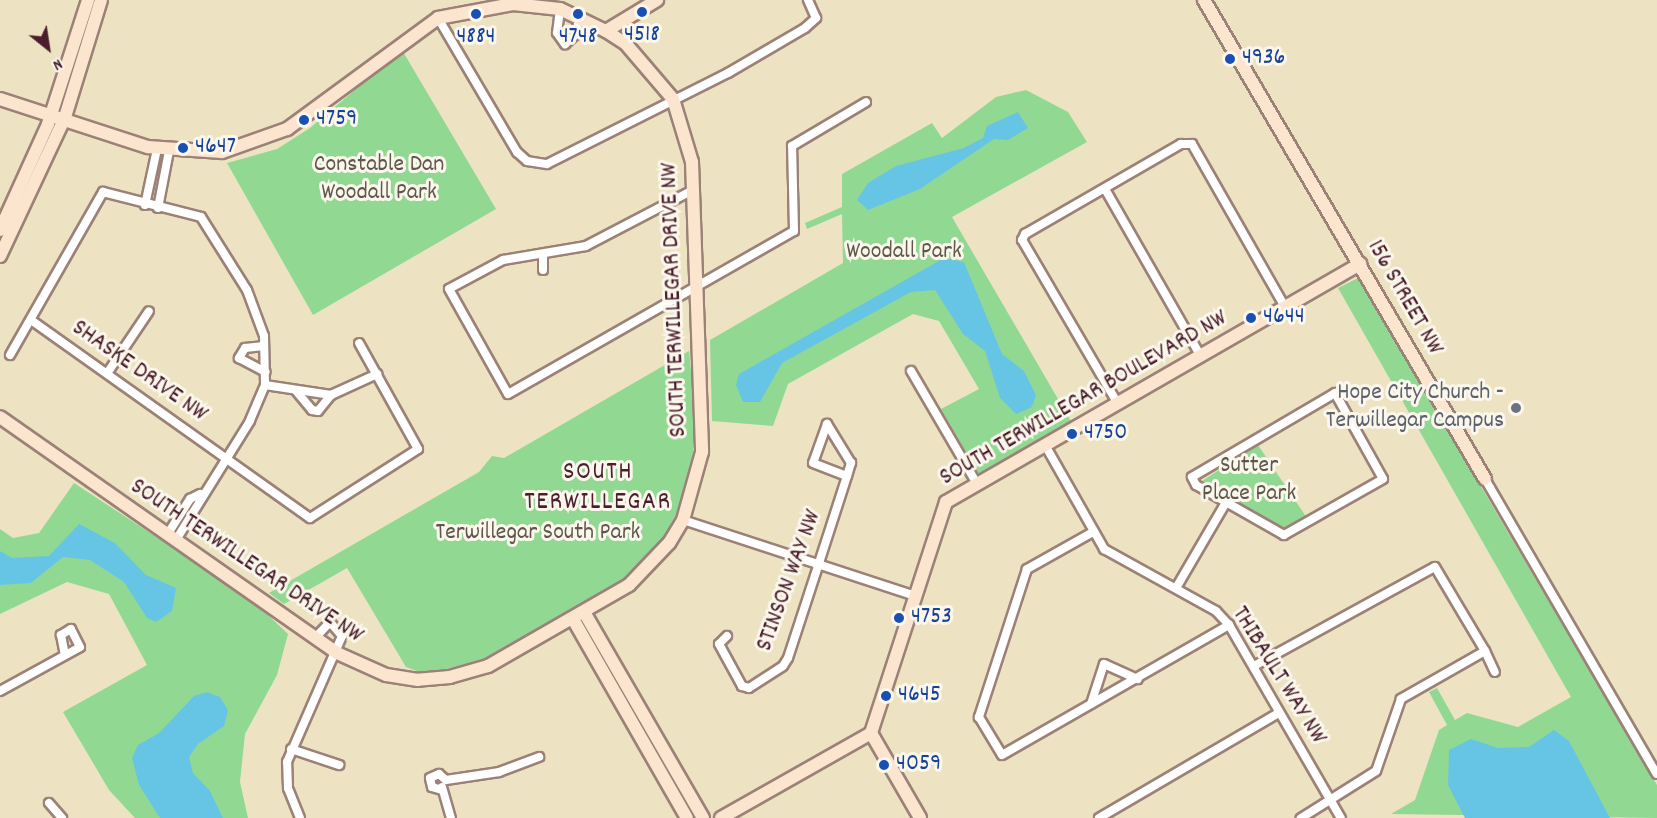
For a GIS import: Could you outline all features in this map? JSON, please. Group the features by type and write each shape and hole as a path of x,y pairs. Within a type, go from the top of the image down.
{"street":[{"path":"0,230 52,112 88,0"},
{"path":"0,256 65,117 101,0"},
{"path":"606,31 657,0"},
{"path":"438,18 527,161 553,162 814,23 816,14 808,0"},
{"name":"156 STREET NW","path":"1204,0 1657,774"},
{"name":"SOUTH TERWILLEGAR DRIVE NW","path":"0,99 52,112 163,150 222,152 272,138 438,18 512,2 560,9 606,31 626,44 673,99 692,162 699,286 702,452 683,520 647,569 585,612 488,666 450,677 386,675 333,650 315,638 0,417"},
{"path":"560,9 557,33 565,44 576,34 579,19"},
{"path":"693,190 586,246 503,260 449,289 508,394 794,231 792,146 866,102"},
{"path":"1118,404 1022,240 1181,144 1192,144 1285,307"},
{"path":"145,205 163,150"},
{"path":"158,208 163,150"},
{"path":"1105,189 1200,355"},
{"path":"10,355 103,192 145,205 201,217 247,290 264,346 265,385 225,457 172,537"},
{"path":"543,254 543,270"},
{"name":"SOUTH TERWILLEGAR BOULEVARD NW","path":"871,733 912,595 943,507 977,484 1360,264"},
{"path":"108,372 149,311"},
{"name":"SHASKE DRIVE NW","path":"31,320 108,372 310,518 417,453 416,441 377,374"},
{"path":"297,392 312,410 318,411 331,395 377,374 358,343"},
{"path":"264,346 245,348 238,358 265,372"},
{"path":"911,371 977,484"},
{"path":"265,385 297,392 331,395"},
{"path":"1335,393 1383,479 1284,535 1225,504 1192,477 1335,393"},
{"name":"STINSON WAY NW","path":"727,636 718,644 742,686 749,688 783,666 847,476 849,454 827,424 813,463 847,476"},
{"name":"THIBAULT WAY NW","path":"1045,445 1104,549 1176,588 1229,625 1341,818"},
{"path":"1176,588 1225,504"},
{"path":"683,520 912,595"},
{"path":"1093,532 1027,569 980,717 1002,755 1229,625"},
{"path":"1254,666 1434,567 1485,651 1495,672"},
{"path":"585,612 703,818"},
{"path":"573,619 687,818"},
{"path":"300,818 286,779 291,749 320,696 333,650 342,636 334,624 326,624 315,638"},
{"path":"1301,818 1376,771 1401,699 1485,651"},
{"path":"0,692 65,655"},
{"path":"1091,704 1104,664 1138,679"},
{"path":"1099,818 1279,713"},
{"path":"721,818 871,733 920,818"},
{"path":"291,749 339,765"},
{"path":"442,790 432,788 430,778 439,774 446,780 499,772 539,757"},
{"path":"446,780 442,790 451,818"},
{"path":"49,803 62,818"}],"green space":[{"name":"Constable Dan Woodall Park","path":"402,50 496,209 313,315 227,163 277,149 310,128"},
{"name":"Woodall Park","path":"1026,90 1068,112 1087,142 952,217 1072,423 980,476 941,409 979,389 939,321 913,314 788,384 773,426 712,421 710,340 843,263 842,214 807,229 805,223 842,207 842,174 932,123 942,138 996,97"},
{"path":"1358,278 1657,785 1657,818 1391,814 1415,800 1439,730 1447,725 1429,692 1437,688 1455,720 1467,713 1518,727 1571,697 1338,288"},
{"name":"Terwillegar South Park","path":"689,351 697,427 686,496 656,550 626,579 594,599 491,658 425,674 406,667 347,568 284,604 269,593 479,472 492,456 504,458"},
{"name":"Sutter Place Park","path":"1258,445 1307,518 1285,531 1202,481"},
{"path":"74,483 251,599 288,634 277,675 245,734 240,782 248,818 135,818 109,790 63,712 147,665 109,594 67,582 0,614 0,529 13,538 39,533"}],"water":[{"path":"1018,112 1028,128 1008,140 994,139 920,189 868,210 857,200 868,183 896,166 964,148 983,138 987,126"},
{"path":"944,258 964,262 1002,354 1024,371 1036,395 1032,407 1016,414 1000,398 985,351 963,334 935,290 911,292 782,363 760,402 743,402 736,385 739,374"},
{"path":"79,524 115,543 146,575 176,588 172,611 156,622 147,618 124,582 90,560 63,557 31,583 0,585 0,551 12,558 49,556"},
{"path":"207,692 220,697 228,710 224,726 198,744 189,757 193,773 210,791 223,818 160,818 139,785 132,758 138,745 159,733 194,696"},
{"path":"1554,730 1569,741 1610,818 1465,818 1448,785 1449,750 1471,739 1498,748 1529,747"}],"place":[{"name":"4518","path":"642,12"},
{"name":"4884","path":"476,14"},
{"name":"4748","path":"578,14"},
{"name":"4936","path":"1230,59"},
{"name":"4759","path":"304,120"},
{"name":"4647","path":"183,148"},
{"name":"4644","path":"1251,318"},
{"name":"Hope City Church - Terwillegar Campus","path":"1516,408"},
{"name":"4750","path":"1072,434"},
{"name":"4753","path":"899,618"},
{"name":"4645","path":"886,696"},
{"name":"4059","path":"884,765"}],"district":[{"name":"SOUTH TERWILLEGAR","path":"598,488"}]}
